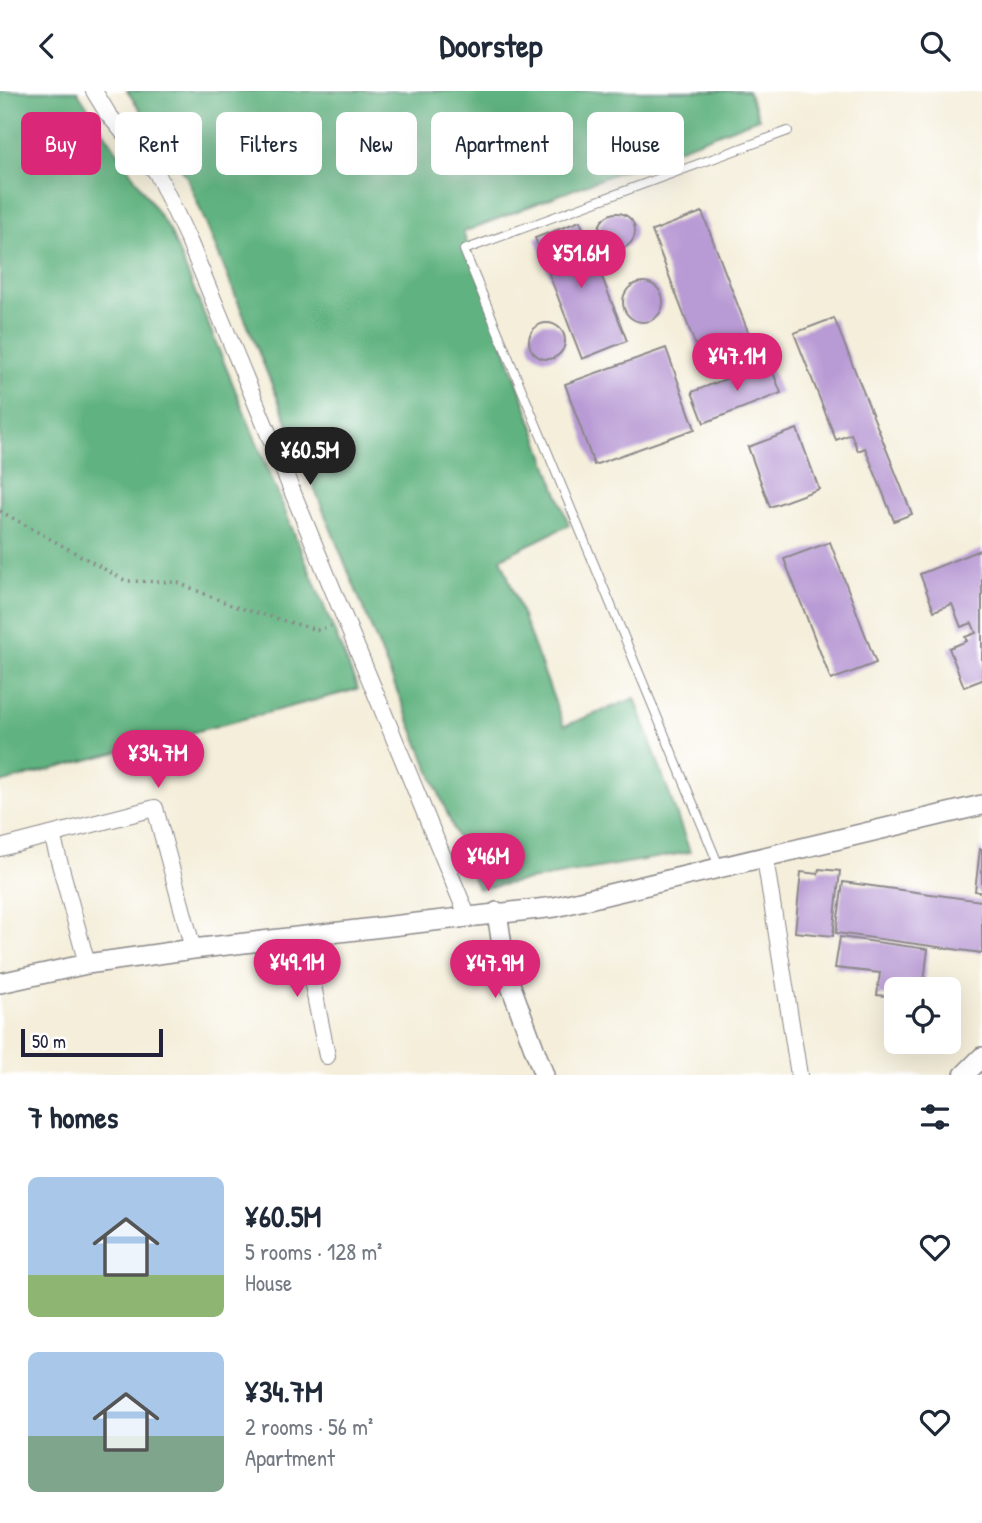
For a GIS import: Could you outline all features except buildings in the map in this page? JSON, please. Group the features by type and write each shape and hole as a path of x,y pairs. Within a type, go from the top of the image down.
{"street":[{"path":"94,91 108,114 157,173 189,241 467,915"},
{"path":"0,983 87,964 193,949 467,915 555,907 982,805"},
{"path":"0,848 155,808 193,949"},
{"path":"52,835 87,964"},
{"path":"765,858 799,1075"},
{"path":"498,912 506,973 544,1075"},
{"path":"303,935 327,1056"},
{"path":"964,1075 982,1057"}],"lane":[{"path":"720,869 464,250 788,131"}],"path":[{"path":"0,511 127,581 176,582 236,607 317,630 346,622"}],"green space":[{"path":"0,91 77,91 91,112 21,112 21,175 101,175 101,127 115,148 115,175 133,175 170,231 358,689 0,783"},
{"path":"127,91 748,91 759,118 684,147 684,112 587,112 587,175 611,175 463,232 569,525 501,558 564,726 635,698 690,852 478,889 186,175 202,175 202,112 142,112"}]}
